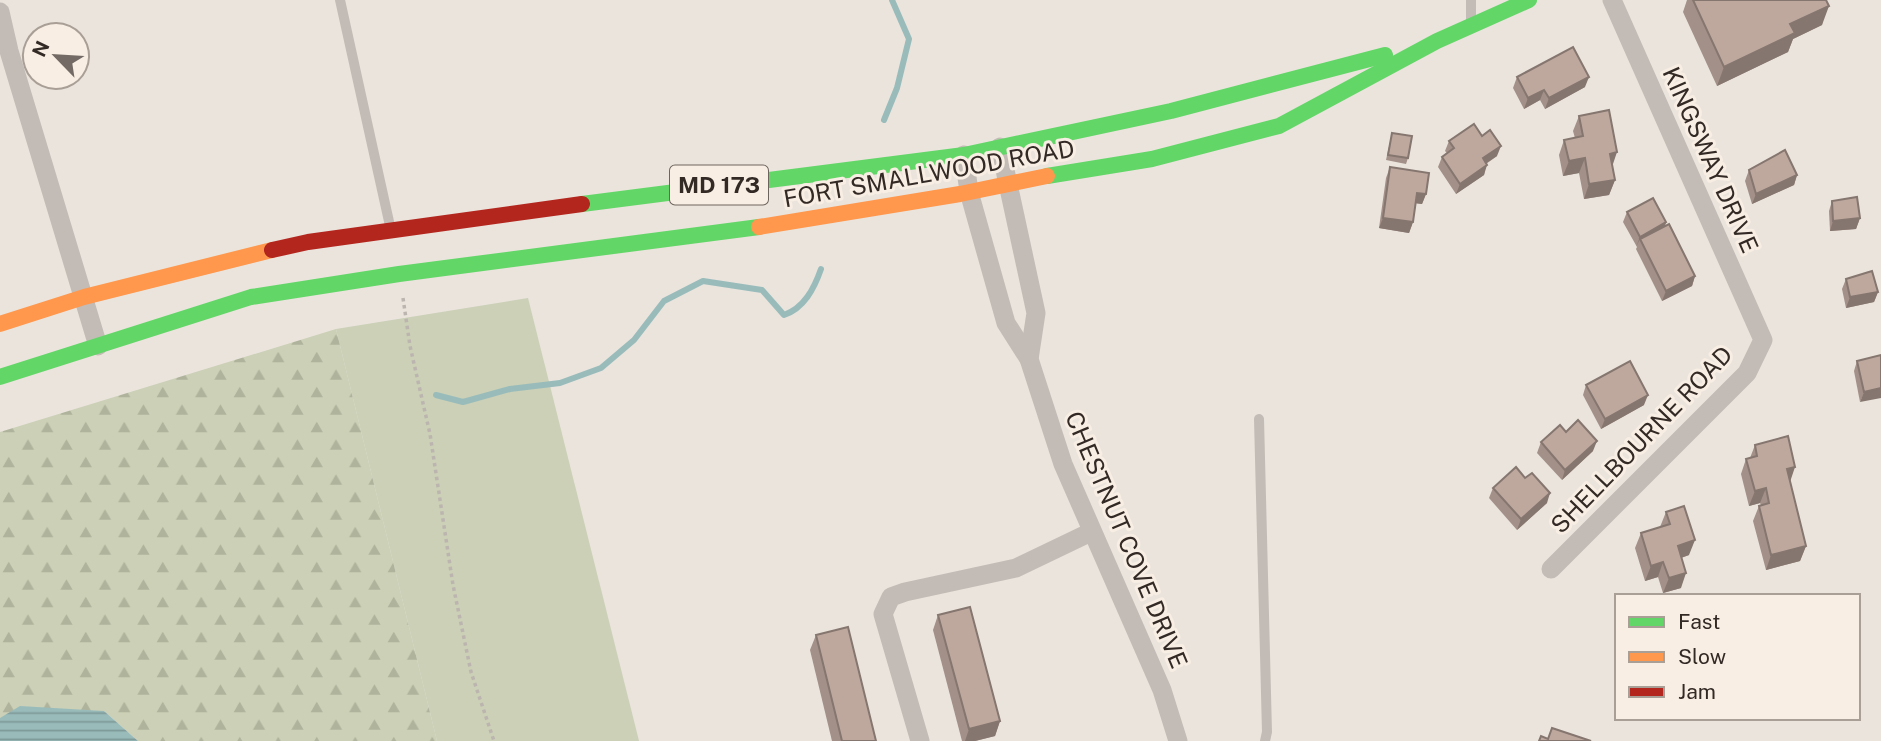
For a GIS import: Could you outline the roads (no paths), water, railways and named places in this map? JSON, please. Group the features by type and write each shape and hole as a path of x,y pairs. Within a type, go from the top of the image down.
{"main road":[{"name":"FORT SMALLWOOD ROAD","path":"0,376 251,297 399,274 758,227 1152,159 1279,126 1437,41 1529,0"},
{"name":"FORT SMALLWOOD ROAD","path":"0,324 84,297 308,242 964,155 1171,111 1437,41"}],"street":[{"name":"KINGSWAY DRIVE","path":"1612,0 1763,340"},
{"path":"0,12 9,51 98,346"},
{"name":"CHESTNUT COVE DRIVE","path":"1000,147 1036,313 1029,359"},
{"name":"CHESTNUT COVE DRIVE","path":"964,155 970,192 1006,323 1029,359 1063,464 1162,690 1178,741"},
{"name":"SHELLBOURNE ROAD","path":"1551,569 1747,373 1763,340"},
{"path":"920,741 883,614 891,597 1016,568 1091,532"}],"lane":[{"path":"340,0 391,230"},
{"path":"1471,0 1471,26"},
{"path":"1259,419 1267,732 1265,741"}],"water":[{"path":"20,706 104,711 138,741 0,741 0,718"}],"waterway":[{"path":"884,120 897,88 909,39 892,0"},
{"path":"436,395 463,402 510,389 560,383 601,368 634,340 664,301 703,281 762,290 784,315 797,308 807,297 821,269"}]}
